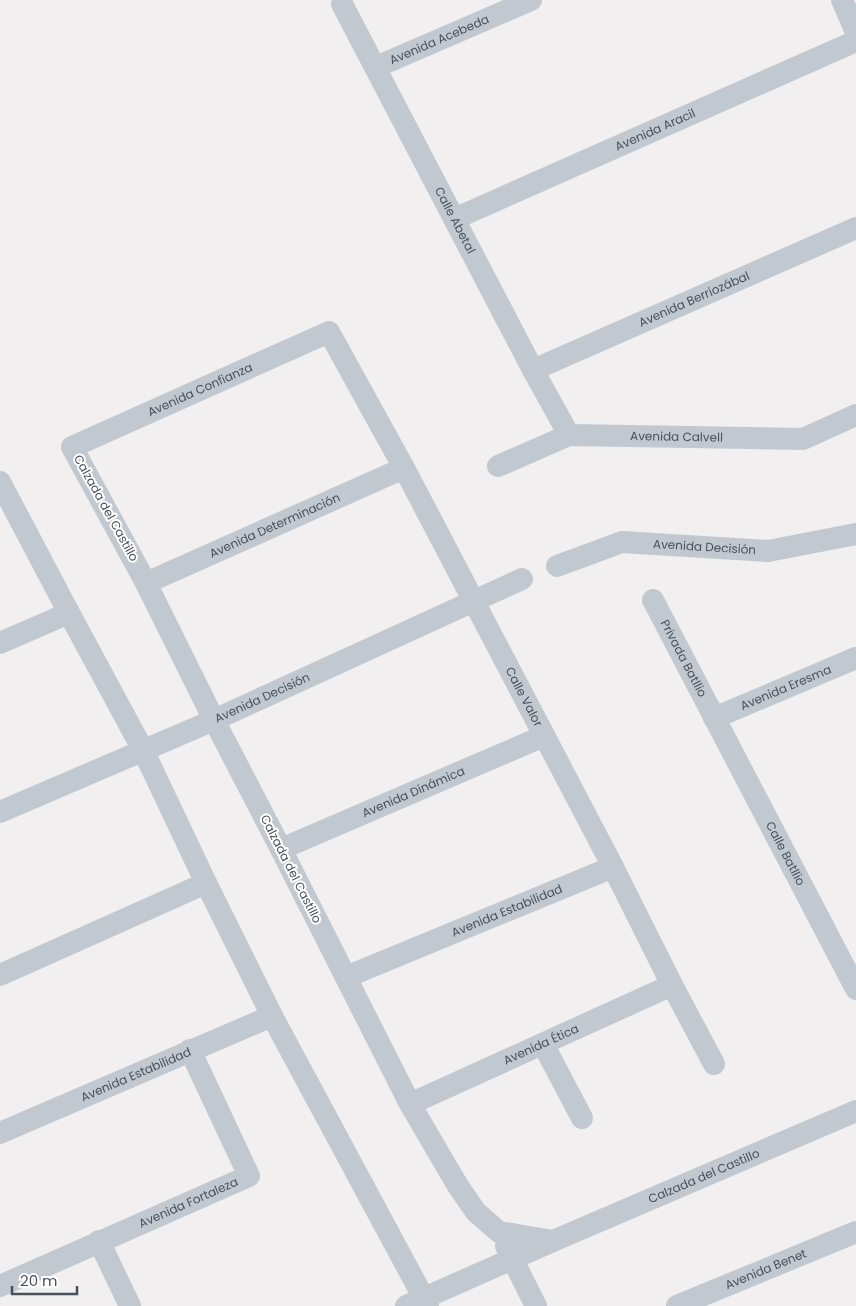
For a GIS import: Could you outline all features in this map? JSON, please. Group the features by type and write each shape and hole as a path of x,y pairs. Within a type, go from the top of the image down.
{"street":[{"name":"Avenida Acebeda","path":"376,67 531,0"},
{"path":"842,0 856,32"},
{"name":"Calle Abetal","path":"342,4 533,370 569,435"},
{"name":"Avenida Aracil","path":"454,219 856,41"},
{"name":"Avenida Berriozábal","path":"533,370 856,228"},
{"name":"Avenida Confianza","path":"72,447 329,332"},
{"name":"Calle Valor","path":"329,332 404,468 714,1064"},
{"name":"Avenida Calvell","path":"498,466 569,435 803,439 856,415"},
{"name":"Calzada del Castillo","path":"72,447 146,583 410,1104 458,1186 476,1212 499,1232"},
{"name":"Avenida Determinación","path":"146,583 404,468"},
{"name":"Calzada del Castillo","path":"1,485 143,750 272,1016 419,1303 512,1259 856,1111"},
{"name":"Avenida Decisión","path":"557,566 622,542 768,551 856,534"},
{"name":"Avenida Decisión","path":"0,812 214,720 522,579"},
{"name":"Privada Batllio","path":"653,600 714,718"},
{"path":"0,643 69,613"},
{"name":"Avenida Eresma","path":"714,718 856,658"},
{"name":"Calle Batllio","path":"714,718 854,982"},
{"name":"Avenida Dinámica","path":"281,849 544,736"},
{"name":"Avenida Estabilidad","path":"346,976 613,867"},
{"path":"0,975 206,883"},
{"name":"Avenida Ética","path":"410,1104 672,984"},
{"name":"Avenida Estabilidad","path":"0,1133 272,1016"},
{"path":"543,1044 582,1118"},
{"name":"Avenida Fortaleza","path":"0,1286 249,1176 190,1050"},
{"path":"499,1232 553,1241"},
{"path":"499,1232 536,1306"},
{"name":"Avenida Benet","path":"677,1306 856,1232"},
{"path":"99,1241 130,1306"}]}
